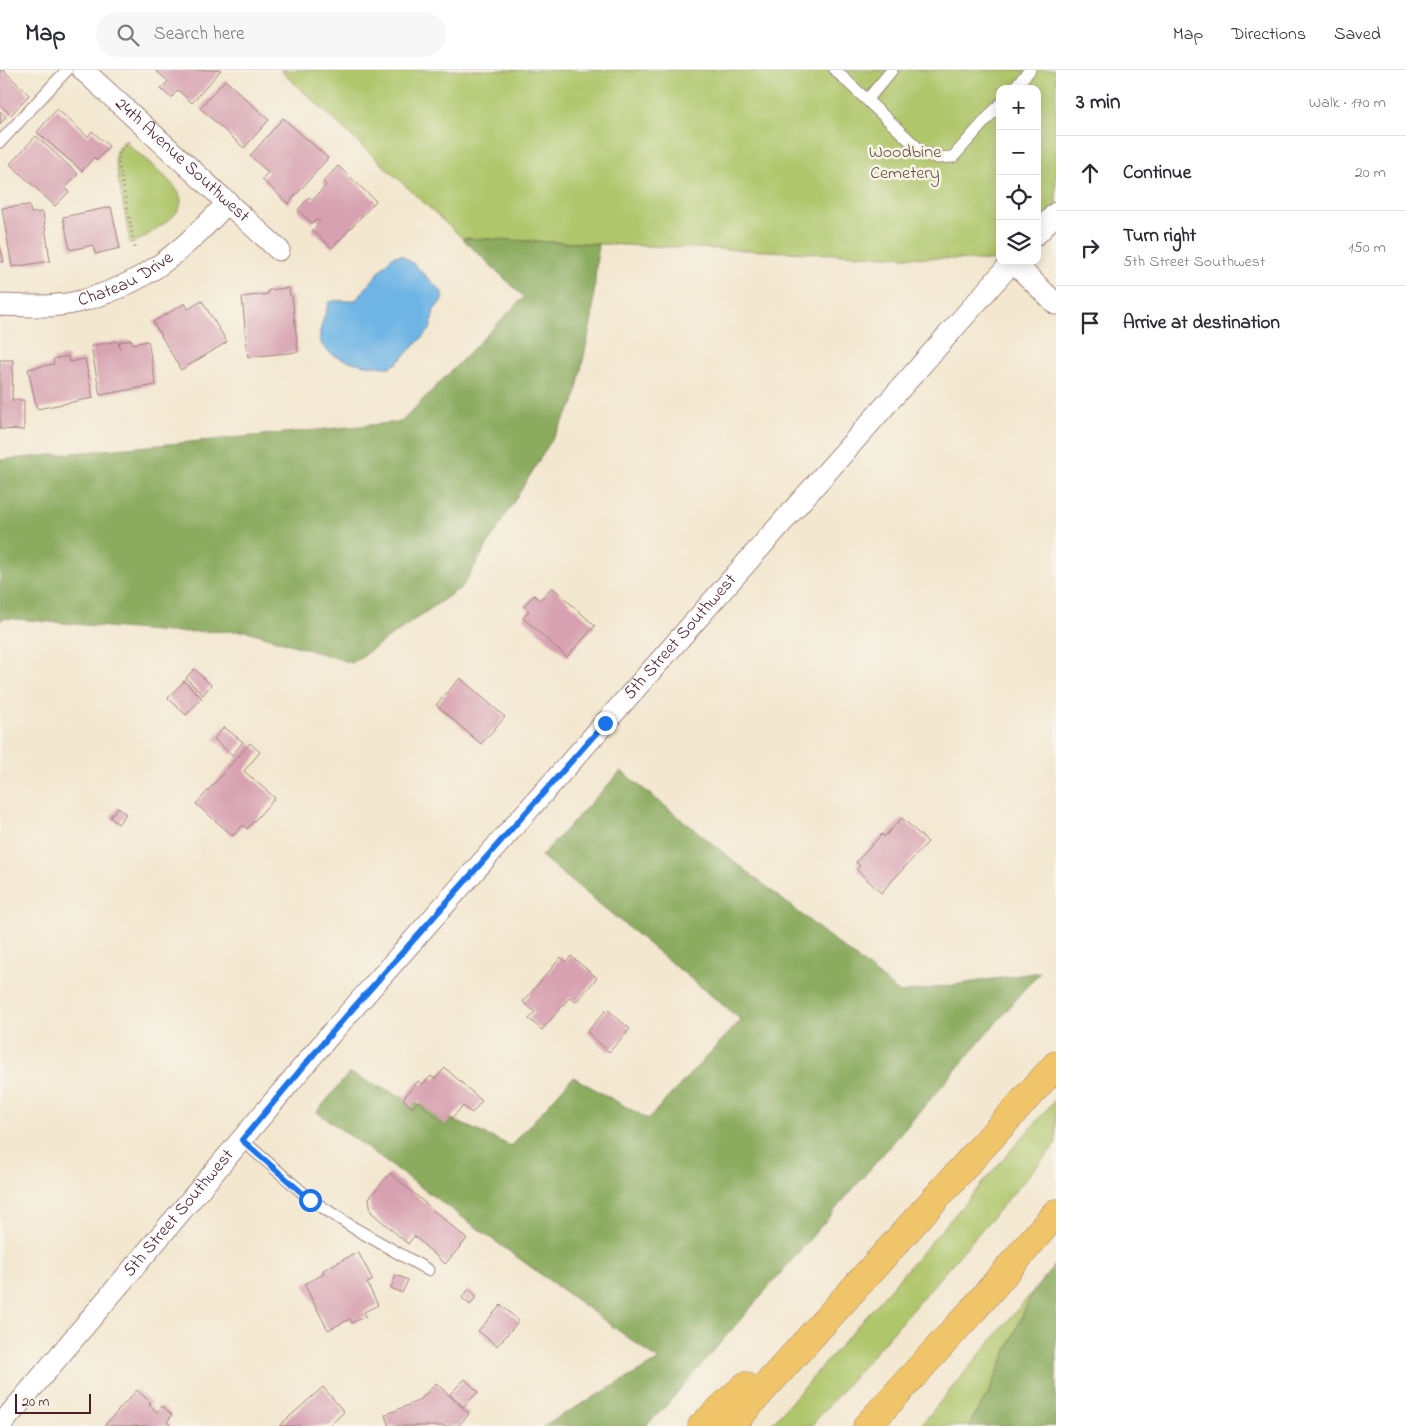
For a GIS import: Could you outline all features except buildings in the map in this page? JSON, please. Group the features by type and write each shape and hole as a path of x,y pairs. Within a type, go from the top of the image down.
{"highway":[{"path":"730,1426 1056,1065"},
{"path":"867,1426 973,1310 1056,1214"},
{"path":"702,1426 895,1245"},
{"path":"879,1426 973,1310"}],"street":[{"name":"24th Avenue Southwest","path":"83,70 279,250"},
{"name":"Chateau Drive","path":"0,305 43,306 75,302 109,291 140,277 171,259 194,239 228,202"},
{"path":"1041,230 1056,213"},
{"name":"5th Street Southwest","path":"0,1426 334,1030 1010,265"},
{"path":"1016,265 1056,304"}],"lane":[{"path":"0,142 67,70"},
{"path":"835,70 922,152 937,158 953,157 996,109"},
{"path":"867,100 892,70"},
{"path":"1017,85 1030,70"},
{"path":"242,1140 310,1200 354,1228 428,1270"}],"path":[{"path":"130,142 120,151 118,160 135,248"}],"green space":[{"name":"Woodbine Cemetery","path":"280,70 1056,70 1056,213 1041,230 1041,85 996,85 996,261 462,238"},
{"path":"124,141 167,178 179,194 181,201 181,205 169,220 144,238 130,243 115,159 116,151"},
{"path":"462,238 598,244 592,318 574,403 462,587 352,663 247,631 168,632 4,618 0,621 0,460 401,422 524,297"},
{"path":"621,771 900,993 1040,972 666,1406 646,1426 543,1426 659,1360 317,1112 349,1073 511,1146 573,1077 648,1119 741,1020 541,856"},
{"path":"1056,1099 1056,1144 811,1426 770,1426"},
{"path":"1056,1264 1056,1426 968,1426 988,1394 1033,1291"},
{"path":"1033,1291 988,1394 968,1426 920,1426"}],"water":[{"path":"401,255 414,264 443,293 443,299 434,310 430,330 397,363 390,367 361,364 339,358 330,353 320,340 321,326 329,302 357,299 388,261 394,256"}],"route":[{"path":"310,1200 242,1140 334,1030 605,723"}]}
